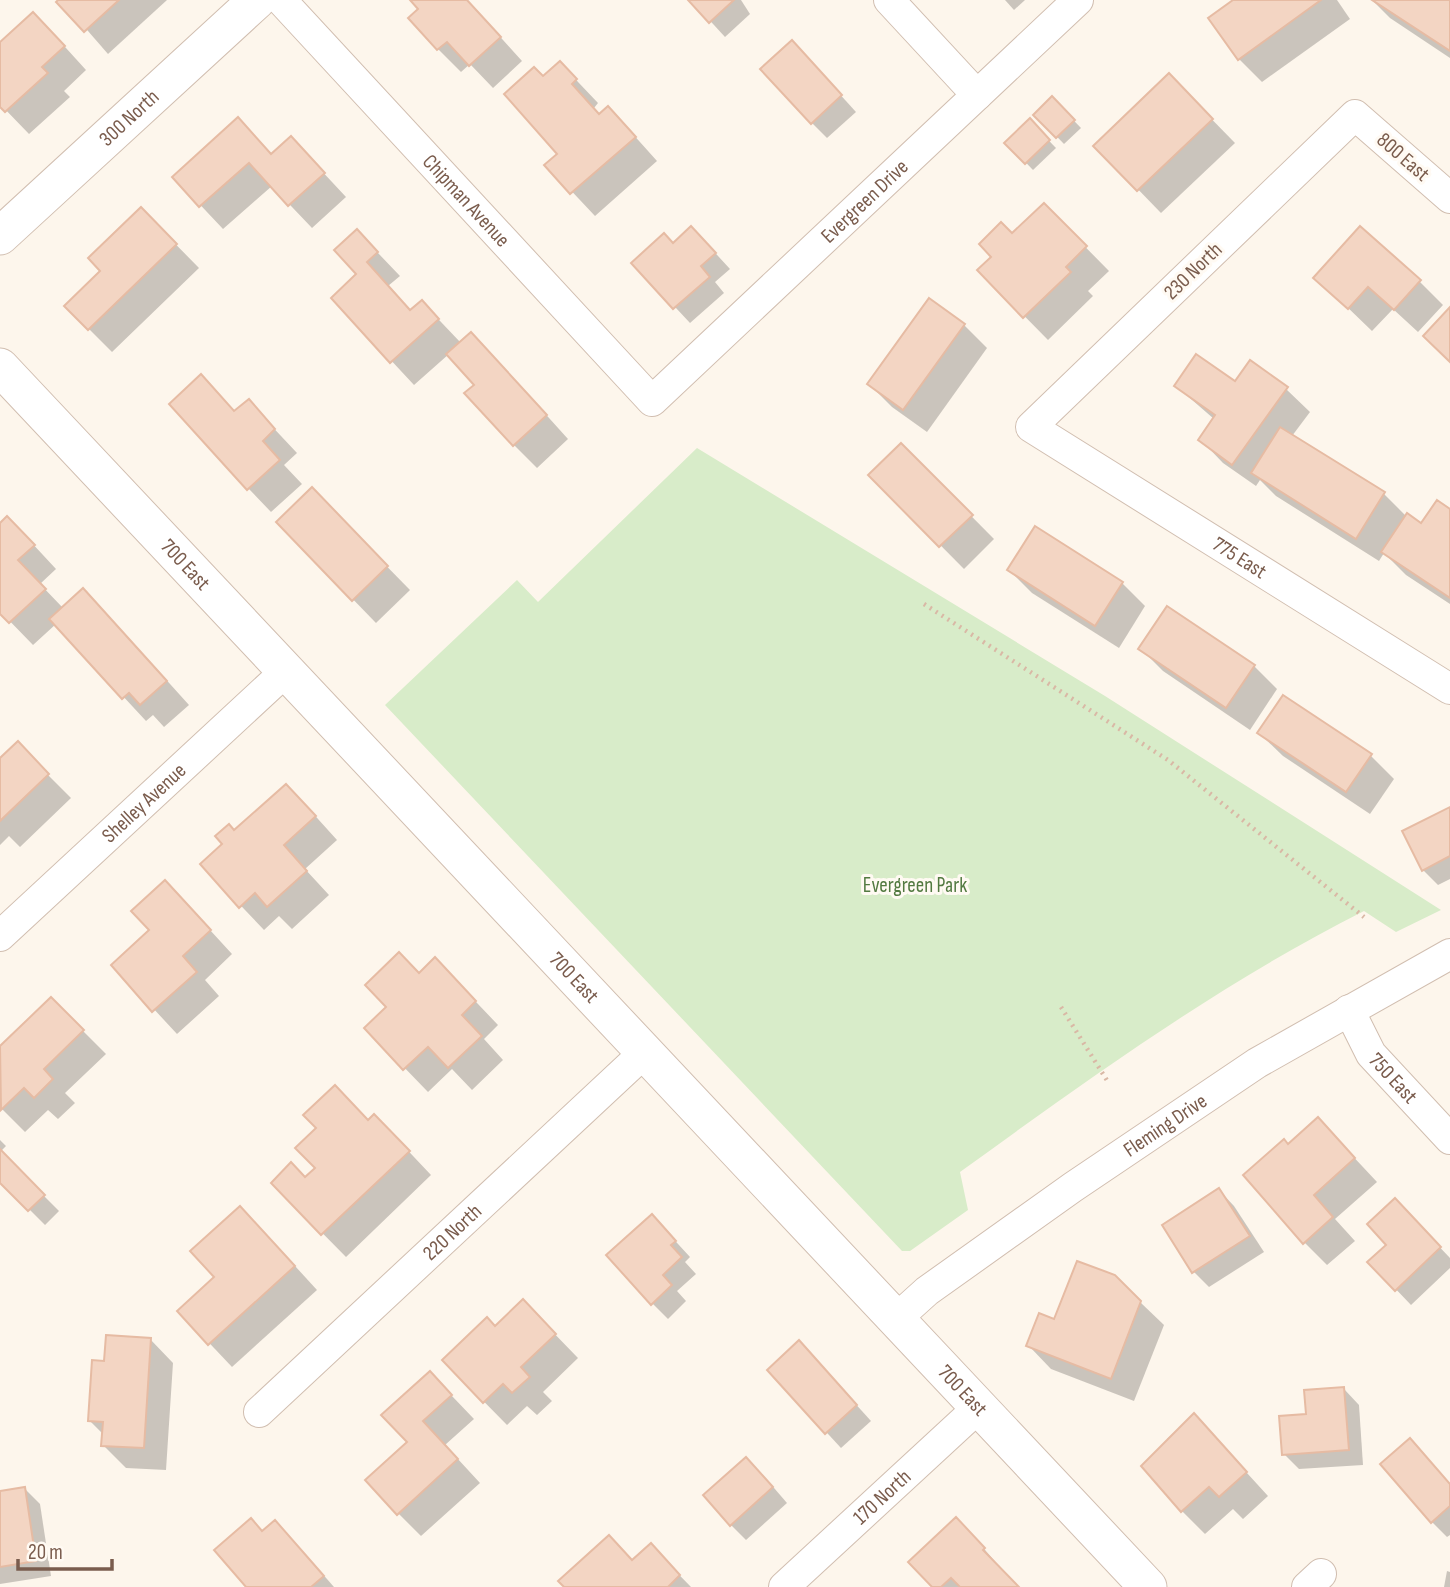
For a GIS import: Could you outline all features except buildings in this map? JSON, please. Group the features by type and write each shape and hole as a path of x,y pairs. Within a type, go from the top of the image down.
{"street":[{"name":"300 North","path":"0,236 257,0"},
{"name":"Chipman Avenue","path":"281,0 652,401"},
{"path":"889,0 977,95"},
{"name":"Evergreen Drive","path":"652,401 1078,0"},
{"name":"800 East","path":"1355,115 1450,198"},
{"name":"230 North","path":"1031,427 1355,115"},
{"name":"700 East","path":"0,367 1148,1587"},
{"name":"775 East","path":"1031,427 1450,690"},
{"name":"Shelley Avenue","path":"0,936 286,671"},
{"name":"Fleming Drive","path":"896,1319 927,1292 1073,1186 1257,1063 1450,954"},
{"name":"750 East","path":"1349,1010 1371,1054 1450,1139"},
{"name":"220 North","path":"259,1412 645,1052"},
{"name":"170 North","path":"784,1587 979,1407"}],"path":[{"path":"924,604 1168,760 1364,918"},
{"path":"1061,1007 1108,1082"}],"green space":[{"name":"Evergreen Park","path":"697,448 1105,696 1441,910 1396,932 1364,911 1208,1000 1107,1067 960,1172 968,1210 910,1251 902,1251 385,705 517,580 538,602"}]}
